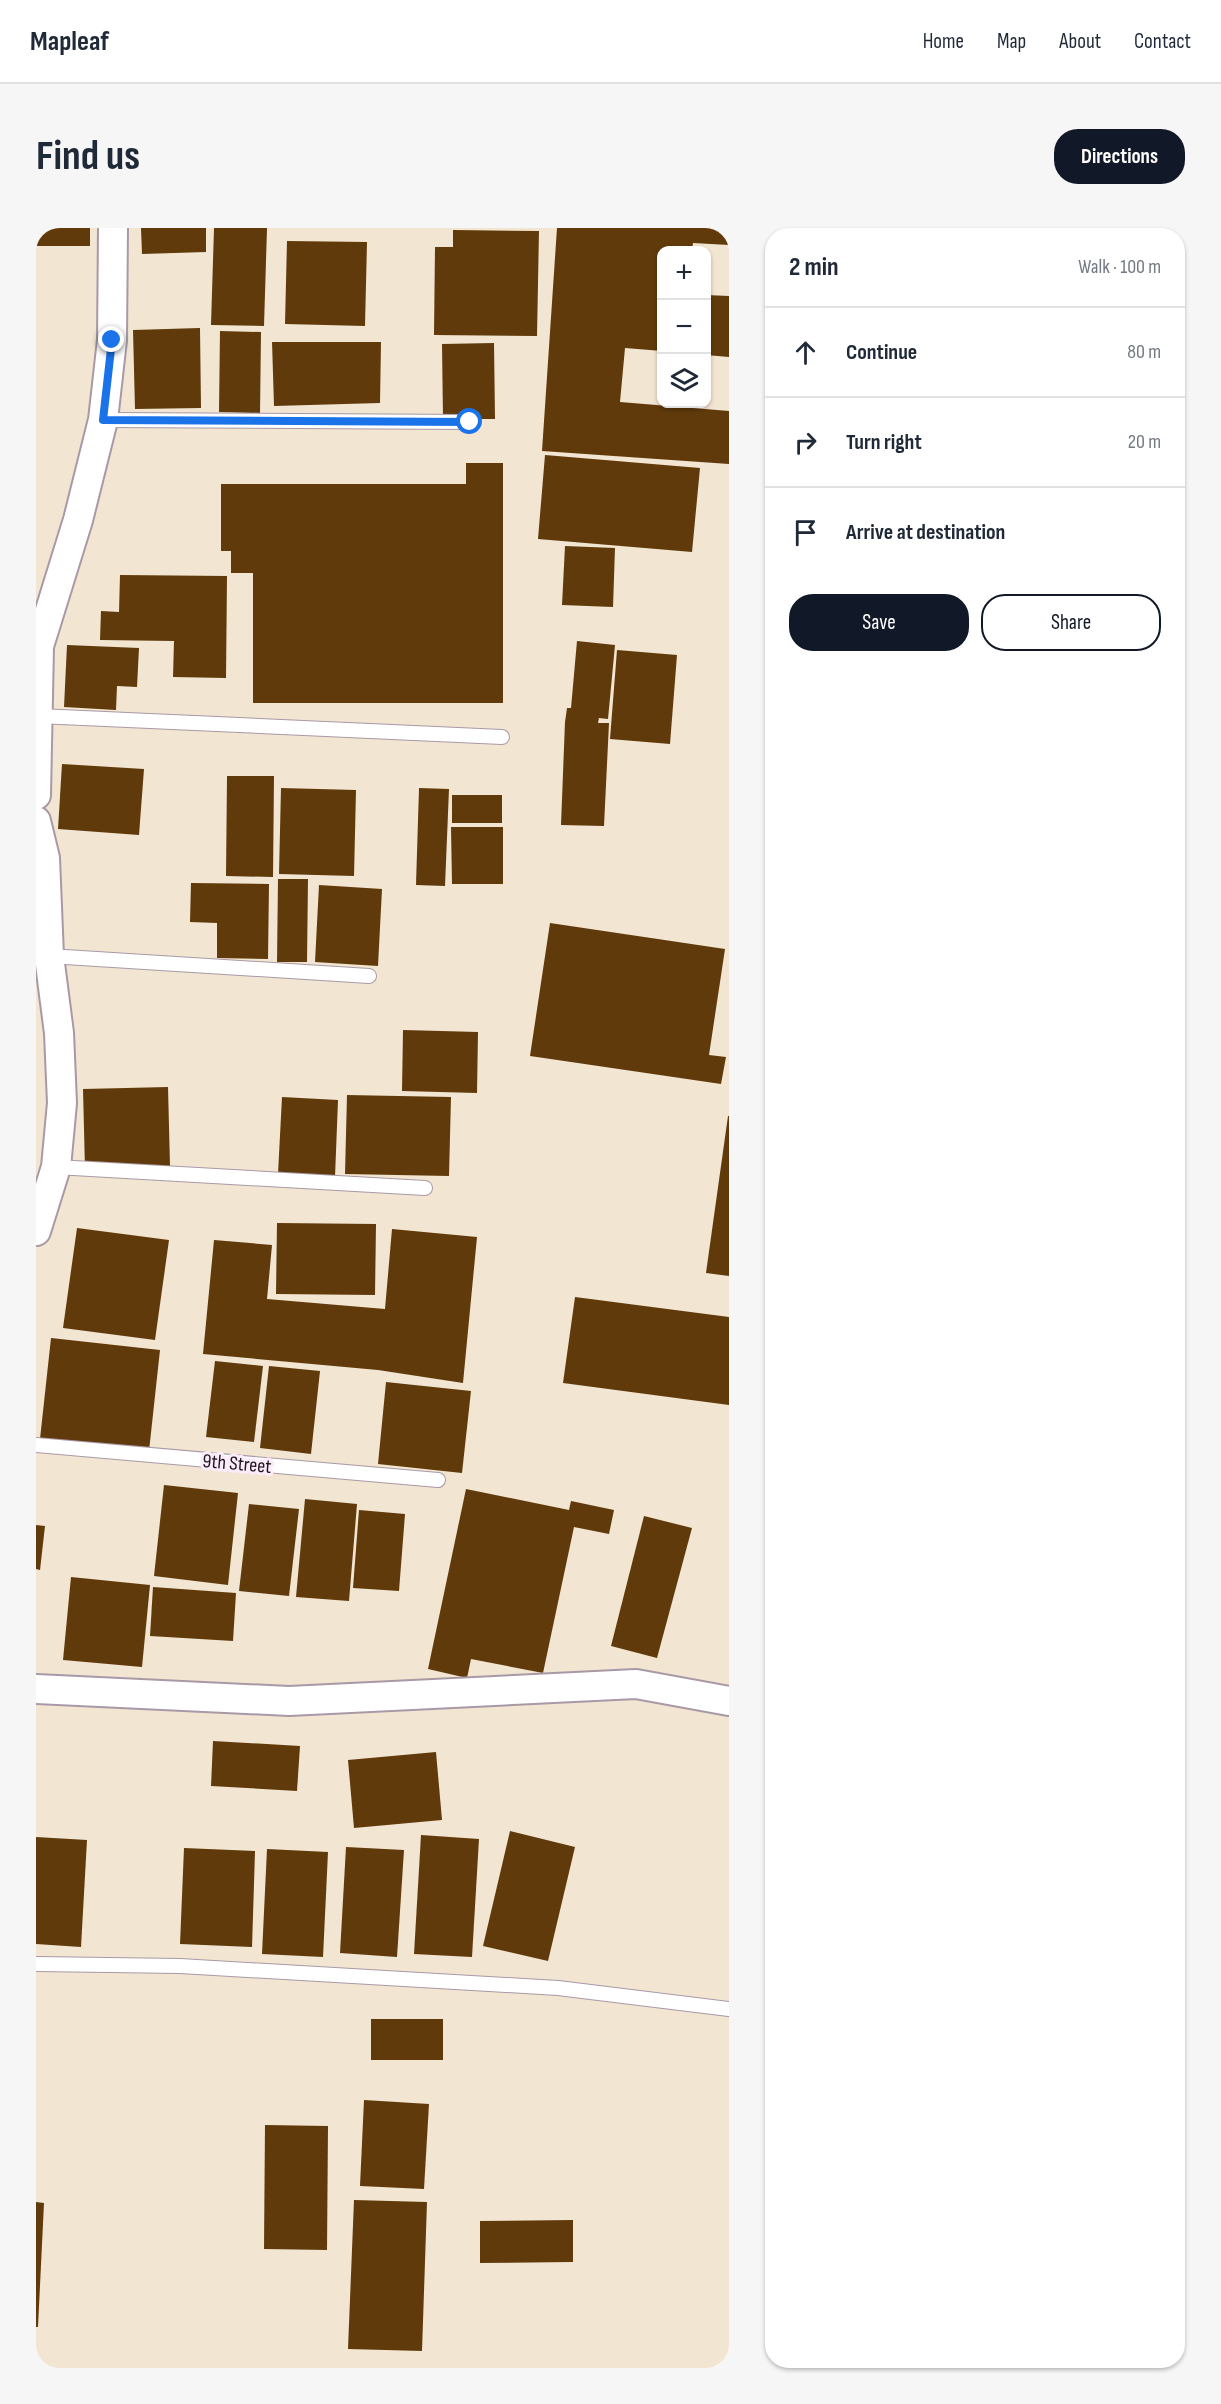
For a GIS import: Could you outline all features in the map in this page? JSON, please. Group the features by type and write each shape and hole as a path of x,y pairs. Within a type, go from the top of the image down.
{"street":[{"path":"36,795 39,646 78,520 103,420 112,340 113,228"},
{"path":"36,821 45,858 50,956 59,1032 62,1103 56,1167 36,1231"},
{"path":"36,1689 289,1701 636,1684 729,1701"}],"lane":[{"path":"103,420 470,422"},
{"path":"38,716 502,737"},
{"path":"50,956 369,976"},
{"path":"56,1167 425,1188"},
{"name":"9th Street","path":"36,1445 438,1480"},
{"path":"36,1964 180,1966 558,1988 729,2009"}],"shaded area":[{"path":"36,228 729,228 729,2368 36,2368"}],"building":[{"path":"36,228 90,228 90,246 36,246"},
{"path":"141,228 206,228 206,252 142,254"},
{"path":"214,228 267,228 264,326 211,325"},
{"path":"557,228 729,228 729,245 693,243 693,246 657,246 657,351 625,348 620,402 657,405 657,408 729,411 729,464 542,451"},
{"path":"453,230 539,231 537,336 434,335 435,247 453,247"},
{"path":"287,241 367,242 365,326 285,324"},
{"path":"711,295 729,296 729,357 711,355"},
{"path":"200,328 201,408 135,409 133,330"},
{"path":"220,331 261,332 260,413 219,412"},
{"path":"272,342 381,342 380,403 274,406"},
{"path":"494,343 495,419 443,419 442,344"},
{"path":"545,455 700,468 692,552 538,539"},
{"path":"466,463 503,463 503,703 253,703 253,573 231,573 231,551 221,551 221,484 466,484"},
{"path":"565,546 615,548 613,607 562,605"},
{"path":"120,575 227,576 226,678 173,677 174,641 100,640 101,611 119,612"},
{"path":"577,641 615,645 608,719 599,718 598,723 609,723 604,826 561,825 565,722 567,708 571,708"},
{"path":"67,645 139,648 137,687 117,686 116,710 64,707"},
{"path":"617,650 677,655 670,744 610,739"},
{"path":"62,764 144,769 139,835 58,829"},
{"path":"227,776 274,776 273,877 226,876"},
{"path":"281,788 356,790 354,876 279,874"},
{"path":"419,788 449,789 445,886 416,885"},
{"path":"452,795 502,795 502,823 452,823"},
{"path":"451,827 503,827 503,884 452,884"},
{"path":"278,879 308,879 307,962 277,962"},
{"path":"191,883 269,884 268,959 217,958 217,923 190,922"},
{"path":"319,885 382,889 378,966 315,962"},
{"path":"550,923 725,949 709,1055 726,1057 721,1084 530,1056"},
{"path":"403,1030 478,1032 477,1093 402,1091"},
{"path":"168,1087 170,1166 85,1169 83,1089"},
{"path":"347,1095 451,1097 449,1176 345,1174"},
{"path":"282,1097 338,1100 335,1177 278,1174"},
{"path":"729,1116 729,1276 706,1273"},
{"path":"277,1223 376,1224 375,1295 276,1294"},
{"path":"77,1228 169,1240 155,1340 63,1328"},
{"path":"392,1229 477,1237 463,1383 378,1370 203,1354 214,1240 272,1245 267,1299 385,1309"},
{"path":"575,1297 729,1317 729,1405 563,1383"},
{"path":"51,1338 160,1350 149,1451 40,1439"},
{"path":"215,1361 263,1366 254,1442 206,1437"},
{"path":"269,1366 320,1371 311,1454 260,1448"},
{"path":"386,1382 471,1391 462,1473 378,1464"},
{"path":"164,1485 238,1493 228,1585 154,1576"},
{"path":"466,1489 569,1510 571,1501 614,1510 609,1534 574,1527 543,1673 471,1659 467,1678 428,1669"},
{"path":"305,1499 357,1504 349,1601 296,1597"},
{"path":"249,1504 299,1509 289,1596 239,1591"},
{"path":"359,1510 405,1514 399,1591 353,1588"},
{"path":"644,1516 692,1528 657,1658 611,1646"},
{"path":"36,1525 45,1526 40,1570 36,1569"},
{"path":"71,1577 150,1585 142,1667 63,1660"},
{"path":"153,1587 236,1593 233,1641 150,1636"},
{"path":"213,1741 300,1746 297,1791 211,1786"},
{"path":"436,1752 442,1820 354,1828 348,1760"},
{"path":"510,1831 575,1847 548,1961 483,1946"},
{"path":"421,1835 479,1839 472,1957 414,1954"},
{"path":"36,1837 87,1840 81,1947 36,1944"},
{"path":"346,1847 404,1850 397,1957 340,1953"},
{"path":"184,1848 255,1851 252,1947 180,1944"},
{"path":"267,1849 328,1852 323,1957 262,1954"},
{"path":"371,2019 443,2019 443,2060 371,2060"},
{"path":"364,2100 429,2104 424,2189 360,2186"},
{"path":"265,2125 328,2126 327,2250 264,2249"},
{"path":"354,2200 427,2202 422,2351 348,2349"},
{"path":"36,2202 44,2203 38,2327 36,2327"},
{"path":"573,2220 573,2262 480,2263 480,2221"}],"route":[{"path":"112,340 103,420 470,422"}]}
